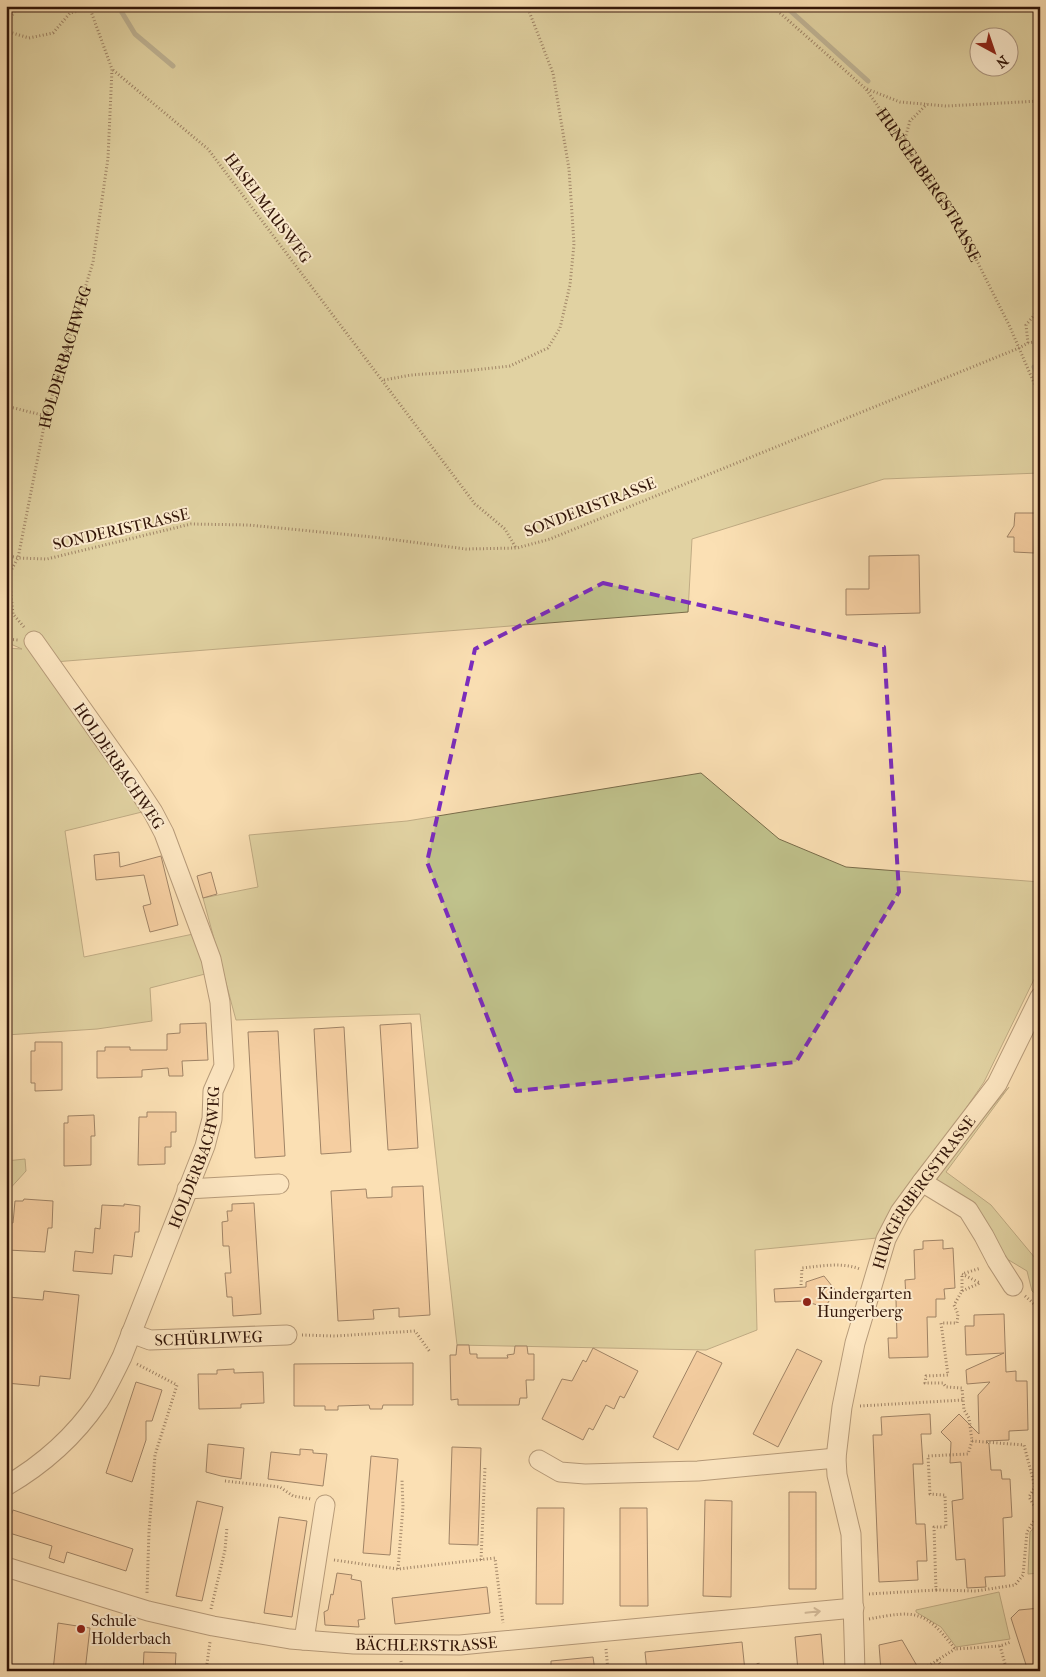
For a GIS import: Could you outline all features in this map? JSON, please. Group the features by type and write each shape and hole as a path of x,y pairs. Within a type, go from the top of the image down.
{"street":[{"name":"HOLDERBACHWEG","path":"6,1486 30,1472 70,1436 99,1401 112,1379 205,1146 212,1119 213,1091 224,1066 220,1002 210,958 164,833 153,812 128,774 34,641"},
{"name":"HUNGERBERGSTRASSE","path":"855,1671 860,1608 851,1534 837,1476 836,1458 842,1407 855,1343 886,1239 900,1212 997,1084 1040,998"},
{"path":"922,1182 968,1210 997,1261 1014,1286"},
{"path":"187,1189 279,1184"},
{"name":"SCHÜRLIWEG","path":"131,1333 150,1340 286,1335"},
{"path":"539,1460 560,1472 585,1474 698,1471 836,1458"},
{"path":"304,1640 321,1501"},
{"name":"BÄCHLERSTRASSE","path":"6,1567 148,1611 213,1626 304,1640 413,1646 460,1645 860,1608"}],"path":[{"path":"18,6 11,18 8,33 29,38 53,33 70,13 90,7"},
{"path":"384,380 411,375 510,366 548,348 560,328 570,285 574,244 569,169 553,73 527,6"},
{"name":"HUNGERBERGSTRASSE","path":"772,6 866,89 955,217 1010,327 1040,397"},
{"name":"HOLDERBACHWEG","path":"34,641 13,614 10,574 18,558 46,416 93,262 108,158 112,69 90,7"},
{"name":"HASELMAUSWEG","path":"112,69 208,149 384,380 475,504 505,530 516,548"},
{"path":"866,89 900,102 946,106 1040,102"},
{"path":"904,143 910,120 927,104"},
{"path":"1028,343 1026,325 1040,308"},
{"name":"SONDERISTRASSE","path":"6,555 18,558 47,559 191,524 267,527 373,537 466,549 516,548 550,539 1028,343 1040,341"},
{"path":"6,406 46,416"},
{"path":"962,1274 997,1261"},
{"path":"801,1285 802,1268 850,1265 874,1276"},
{"path":"962,1274 980,1283 962,1291"},
{"path":"936,1590 934,1527 946,1527 945,1495 930,1494 928,1456 968,1454 972,1441 969,1418 964,1410 962,1388 946,1387 943,1383 925,1383 926,1376 948,1375 941,1323 957,1323 958,1314 954,1304 962,1291 962,1274"},
{"path":"286,1335 335,1336 415,1331 430,1352"},
{"path":"131,1361 177,1385 155,1455 147,1565 147,1596"},
{"path":"855,1406 963,1400"},
{"path":"860,1608 936,1590 976,1592 1015,1585 1023,1575 1027,1532 1039,1514 1029,1497 1035,1487 1024,1444 972,1441"},
{"path":"481,1560 485,1467"},
{"path":"398,1569 403,1507 402,1480"},
{"path":"225,1481 280,1487 293,1496 321,1501"},
{"path":"208,1616 225,1550 227,1527"},
{"path":"325,1558 398,1569 495,1558 503,1624"},
{"path":"860,1608 911,1613 924,1618 939,1628 956,1649"},
{"path":"922,1670 956,1649 1000,1646 1011,1642"},
{"path":"606,1645 608,1671"},
{"path":"1000,1646 1007,1671"},
{"path":"206,1671 208,1650"},
{"path":"401,1659 402,1671"},
{"path":"937,1660 946,1671"},
{"path":"758,1663 760,1671"}],"highlighted area":[{"path":"603,583 884,647 899,892 796,1062 516,1091 427,862 475,649"}],"green space":[{"path":"6,6 1040,6 1040,473 884,479 692,539 688,612 54,662 146,811 65,831 84,957 198,933 209,973 150,988 152,1021 97,1029 6,1035 6,648 22,649 6,642"},
{"path":"701,773 779,839 846,867 1040,882 1040,967 984,1082 877,1238 755,1250 757,1330 706,1350 457,1345 420,1014 236,1020 203,898 258,887 249,835 407,821"},
{"path":"1009,1087 946,1172 991,1205 1040,1264 1040,1298 1032,1291 1027,1271 1002,1256 930,1181"},
{"path":"25,1159 26,1171 6,1193 6,1161"},
{"path":"1040,1521 1040,1573 1028,1574 1030,1532"},
{"path":"999,1592 1010,1639 956,1647 941,1627 916,1612 916,1610"}],"building":[{"path":"1015,513 1035,513 1034,553 1014,552 1014,537 1007,537 1014,526"},
{"path":"919,555 920,613 846,615 846,589 869,589 869,556"},
{"path":"119,852 120,867 161,856 178,925 150,932 143,906 151,904 144,875 96,880 94,855"},
{"path":"211,872 217,894 203,898 197,876"},
{"path":"206,1023 208,1060 182,1061 183,1076 169,1076 168,1068 142,1070 142,1077 97,1078 97,1051 105,1051 105,1047 130,1047 130,1050 167,1050 167,1034 180,1033 180,1024"},
{"path":"411,1023 418,1148 388,1150 380,1025"},
{"path":"344,1027 351,1152 321,1154 314,1029"},
{"path":"278,1031 285,1156 255,1158 248,1032"},
{"path":"35,1042 62,1042 62,1090 35,1091 35,1083 31,1083 31,1051 35,1051"},
{"path":"147,1112 176,1112 176,1132 171,1132 171,1147 165,1147 165,1164 138,1165 139,1117 147,1117"},
{"path":"94,1115 95,1136 91,1136 91,1165 64,1166 64,1123 68,1123 68,1116"},
{"path":"423,1186 430,1315 399,1317 399,1308 373,1310 374,1319 338,1321 331,1191 366,1189 367,1198 392,1197 392,1187"},
{"path":"24,1199 53,1201 52,1228 48,1228 45,1252 8,1250 9,1223 13,1223 15,1201 23,1201"},
{"path":"254,1203 261,1314 233,1316 232,1297 227,1297 225,1273 231,1273 229,1246 223,1246 222,1222 228,1221 227,1211 232,1211 232,1204"},
{"path":"124,1204 140,1206 139,1232 135,1232 132,1257 114,1255 112,1274 73,1271 75,1251 93,1253 95,1228 100,1229 102,1205 124,1206"},
{"path":"943,1240 943,1249 953,1248 955,1288 944,1289 945,1299 936,1299 936,1317 927,1317 928,1357 889,1358 888,1338 897,1338 896,1300 906,1299 905,1280 915,1279 914,1250 923,1249 923,1241"},
{"name":"Kindergarten Hungerberg","path":"824,1276 836,1291 825,1307 803,1301 775,1302 774,1289 806,1287 806,1282"},
{"path":"44,1291 79,1295 70,1379 40,1376 39,1386 6,1383 6,1314 8,1297 43,1300"},
{"path":"1004,1314 1006,1372 1016,1371 1016,1381 1027,1381 1028,1430 1009,1431 1009,1440 986,1441 989,1444 991,1470 1001,1470 1002,1479 1010,1479 1012,1517 1003,1518 1005,1576 985,1577 986,1587 967,1588 965,1559 956,1560 952,1501 963,1499 961,1462 950,1463 951,1442 941,1432 959,1414 979,1434 978,1395 990,1382 967,1384 966,1370 1004,1353 966,1355 965,1326 974,1326 974,1315"},
{"path":"457,1345 469,1345 470,1354 477,1354 477,1358 508,1358 507,1355 514,1354 515,1346 527,1346 528,1354 534,1354 534,1380 526,1380 527,1398 520,1398 519,1405 458,1405 458,1399 451,1400 450,1355 456,1355"},
{"path":"593,1348 638,1371 624,1398 620,1396 614,1409 606,1405 593,1430 589,1428 583,1440 542,1419 562,1379 572,1381 583,1360 586,1362"},
{"path":"797,1349 822,1361 778,1447 753,1434"},
{"path":"697,1351 722,1363 678,1450 653,1437"},
{"path":"413,1363 413,1405 383,1405 382,1409 370,1409 369,1405 338,1406 338,1410 325,1410 325,1406 294,1406 294,1364"},
{"path":"234,1369 234,1373 263,1372 264,1403 241,1404 241,1408 199,1409 198,1374 217,1374 217,1370"},
{"path":"136,1382 162,1390 152,1421 146,1421 146,1440 132,1482 106,1473"},
{"path":"930,1414 931,1434 921,1434 923,1464 913,1464 916,1524 925,1524 927,1561 917,1561 918,1580 879,1582 873,1435 882,1435 881,1417"},
{"path":"208,1444 244,1448 241,1479 206,1472"},
{"path":"452,1447 481,1448 478,1545 449,1544"},
{"path":"300,1449 313,1450 313,1453 327,1454 323,1486 268,1479 271,1452 300,1455"},
{"path":"371,1456 398,1459 390,1555 363,1553"},
{"path":"789,1492 816,1492 816,1589 789,1589"},
{"path":"705,1500 732,1501 731,1597 703,1596"},
{"path":"197,1501 223,1507 202,1601 176,1596"},
{"path":"537,1508 564,1508 563,1604 536,1604"},
{"path":"620,1508 647,1508 648,1606 620,1606"},
{"path":"13,1510 133,1549 126,1571 67,1552 64,1563 49,1558 52,1546 6,1532"},
{"path":"279,1517 307,1521 292,1617 264,1613"},
{"path":"337,1573 352,1575 351,1579 361,1581 365,1619 358,1620 359,1627 325,1625 324,1612 328,1610 331,1594 333,1595"},
{"path":"487,1587 490,1613 395,1624 392,1598"},
{"path":"1040,1608 1040,1671 1028,1671 1011,1618 1019,1610"},
{"path":"58,1623 90,1628 85,1671 53,1671"},
{"path":"821,1634 824,1671 798,1671 795,1637"},
{"path":"902,1640 920,1671 881,1671 879,1645"},
{"path":"742,1642 745,1671 647,1671 645,1652"},
{"path":"144,1652 176,1653 175,1671 143,1671"},
{"path":"593,1657 595,1671 551,1671 551,1661"}],"waterway":[{"path":"118,6 135,34 173,66"},
{"path":"283,6 292,9"},
{"path":"785,6 868,81"},
{"path":"1034,367 1040,380"}],"place":[{"name":"Kindergarten Hungerberg","path":"807,1302"},
{"name":"Schule Holderbach","path":"81,1629"}]}
